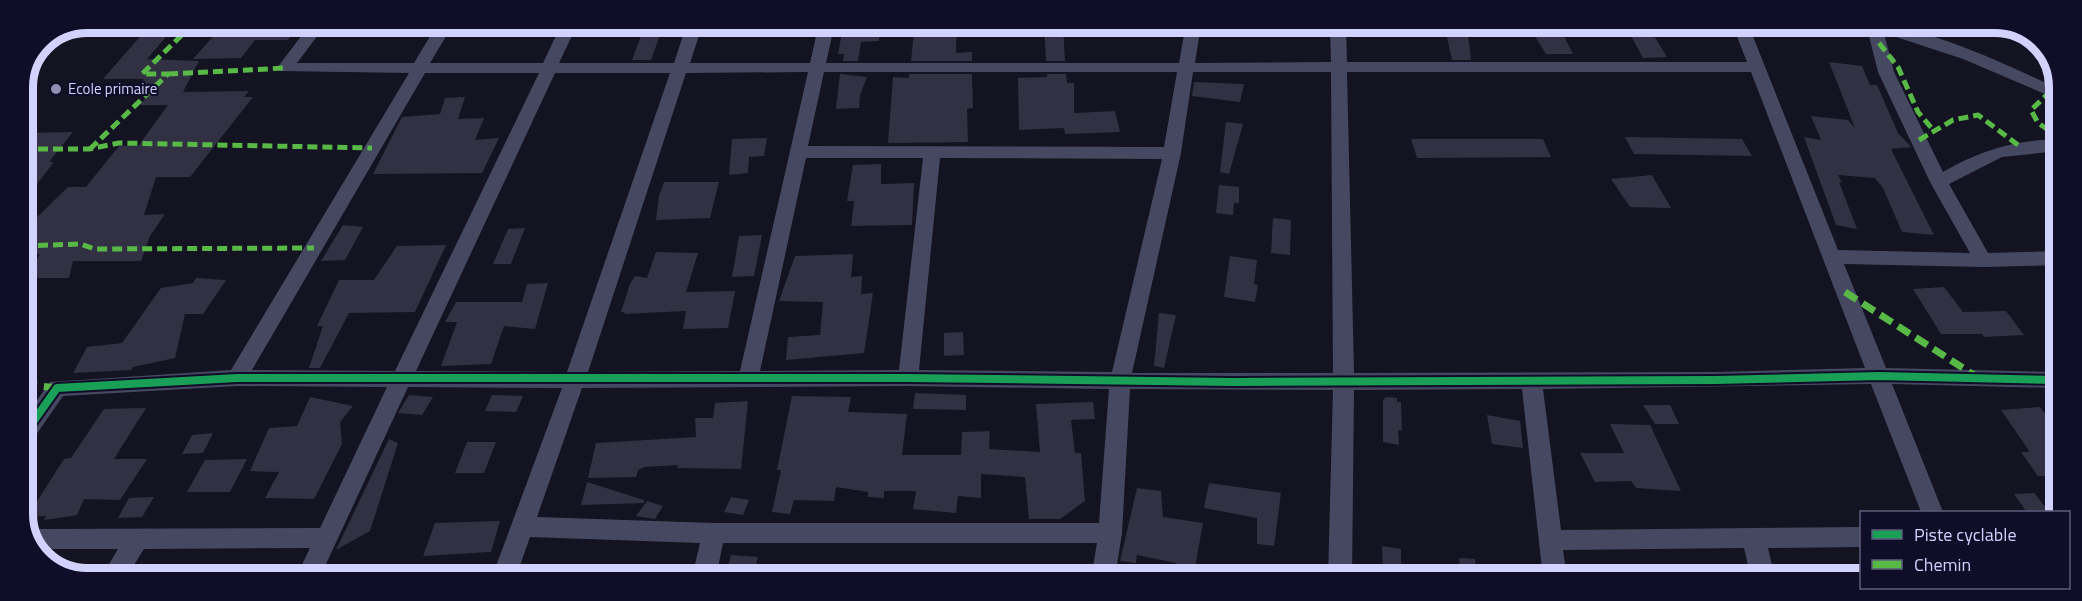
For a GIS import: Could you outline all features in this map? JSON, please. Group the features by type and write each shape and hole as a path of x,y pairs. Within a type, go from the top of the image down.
{"street":[{"path":"311,33 285,68 1756,67"},
{"path":"237,378 440,33"},
{"path":"312,568 565,33"},
{"path":"507,568 575,380 691,33"},
{"path":"748,379 825,33"},
{"path":"1105,568 1110,533 1120,382 1172,153 1192,33"},
{"path":"1338,33 1343,380 1340,568"},
{"path":"1743,33 1931,511"},
{"path":"1876,33 1886,72 1939,182 1983,260"},
{"path":"1902,33 1996,66 2049,90"},
{"path":"1939,182 1995,152 2018,145 2049,145"},
{"path":"799,152 1172,153"},
{"path":"908,378 932,153"},
{"path":"1831,257 1983,260 2049,258"},
{"path":"33,422 57,388 237,378 575,380 908,378 1120,382 1715,380 1879,376 2049,380"},
{"path":"1531,379 1553,568"},
{"path":"521,527 714,533 1110,533"},
{"path":"706,568 714,533"},
{"path":"1549,540 1860,537"},
{"path":"39,539 327,538"},
{"path":"1754,539 1761,568"},
{"path":"119,568 137,540"}],"building":[{"path":"143,33 169,33 147,59 199,61 183,92 249,91 244,97 253,97 190,177 156,177 144,215 165,214 150,236 141,261 73,261 69,278 33,278 33,264 40,254 33,254 33,221 68,187 86,187 119,146 139,145 168,105 140,105 156,85 138,85 144,79 103,79"},
{"path":"216,33 293,33 288,40 255,40 241,58 193,59"},
{"path":"842,33 879,33 879,41 861,42 858,61 843,61 844,54 838,54"},
{"path":"914,33 957,33 956,53 972,52 972,61 911,61"},
{"path":"1044,33 1063,33 1065,61 1046,61"},
{"path":"1446,33 1468,33 1471,60 1452,60"},
{"path":"1533,33 1562,33 1573,54 1546,54"},
{"path":"1630,33 1652,33 1667,57 1643,58"},
{"path":"660,35 651,60 632,60 641,36"},
{"path":"1829,62 1862,66 1870,85 1877,85 1898,133 1911,147 1891,149 1934,235 1902,232 1883,188 1875,178 1838,175 1857,229 1836,225 1804,137 1821,140 1811,116 1848,120 1855,128"},
{"path":"840,74 867,77 860,95 859,108 836,109"},
{"path":"909,74 972,74 973,108 967,109 968,142 888,143 893,77 909,78"},
{"path":"1047,74 1066,74 1067,83 1074,83 1074,113 1115,111 1120,132 1065,134 1064,128 1019,130 1018,78 1047,77"},
{"path":"1194,82 1244,84 1240,102 1192,96"},
{"path":"465,97 458,119 484,118 475,140 499,138 482,173 373,174 402,117 440,114 445,98"},
{"path":"1226,122 1243,124 1229,174 1220,172"},
{"path":"73,132 49,162 54,162 33,189 33,133"},
{"path":"1625,137 1742,139 1752,156 1634,154"},
{"path":"767,138 764,156 749,157 748,173 729,175 732,139"},
{"path":"1411,139 1543,139 1551,157 1417,158"},
{"path":"881,164 881,184 914,183 912,225 851,226 854,201 847,201 853,165"},
{"path":"1652,175 1671,208 1630,207 1611,179"},
{"path":"664,182 719,182 710,218 656,220 659,196"},
{"path":"1219,185 1239,187 1239,203 1234,203 1233,215 1216,213"},
{"path":"1273,218 1291,220 1290,255 1271,253"},
{"path":"343,225 363,227 345,260 321,261"},
{"path":"525,228 511,264 493,264 508,229"},
{"path":"762,235 754,276 732,277 739,236"},
{"path":"446,245 415,312 349,313 320,368 309,368 323,326 317,326 339,280 374,280 397,246"},
{"path":"656,252 698,253 686,292 735,291 728,328 683,329 686,311 624,314 625,312 621,312 630,284 635,276 647,278"},
{"path":"853,254 851,277 862,276 861,294 873,293 864,353 786,360 788,337 820,335 823,302 779,301 795,256"},
{"path":"1230,256 1257,260 1254,284 1258,285 1255,302 1224,297"},
{"path":"196,278 226,280 203,314 185,314 175,358 133,367 131,370 73,373 87,347 122,343 161,288 193,283"},
{"path":"548,283 535,329 504,326 491,364 441,366 457,322 445,322 456,302 522,302 527,284"},
{"path":"1944,287 1963,312 2006,311 2024,335 1984,337 1982,334 1941,334 1913,289"},
{"path":"1159,313 1176,315 1164,368 1154,366"},
{"path":"963,332 964,355 944,356 944,333"},
{"path":"915,393 966,395 966,410 913,409"},
{"path":"409,395 433,397 422,415 398,413"},
{"path":"492,395 523,396 516,412 485,411"},
{"path":"792,396 851,397 848,412 907,414 902,455 961,455 962,432 990,431 989,449 1040,452 1036,404 1093,402 1095,419 1071,420 1075,453 1081,453 1085,501 1060,519 1029,519 1025,477 981,474 981,498 958,496 956,513 913,509 916,491 884,491 884,498 868,497 868,492 836,487 834,501 794,500 790,514 772,512 781,470 777,470"},
{"path":"310,397 353,406 340,422 342,444 314,499 265,498 279,472 250,471 269,428 297,426"},
{"path":"1386,397 1397,398 1397,402 1401,402 1402,431 1398,430 1399,445 1383,442 1383,400"},
{"path":"748,401 741,469 677,468 678,465 645,467 638,470 636,477 588,478 596,443 696,437 695,418 713,418 715,403"},
{"path":"1643,405 1670,405 1679,424 1655,424"},
{"path":"2040,407 2049,418 2049,477 2038,476 2021,452 2030,452 2001,410"},
{"path":"146,408 114,459 147,459 120,500 84,499 77,515 44,520 46,516 33,517 33,508 64,459 71,458 104,409"},
{"path":"1487,415 1520,421 1523,448 1492,444"},
{"path":"1610,424 1650,425 1681,491 1636,488 1631,481 1595,482 1580,453 1624,453"},
{"path":"213,433 203,453 182,454 192,435"},
{"path":"389,439 398,443 370,531 336,550"},
{"path":"467,442 496,442 484,473 455,473"},
{"path":"247,459 230,492 187,492 205,460"},
{"path":"587,482 644,500 644,503 581,505"},
{"path":"1209,483 1281,493 1274,546 1257,544 1257,518 1204,508"},
{"path":"1137,488 1161,491 1163,517 1203,523 1195,568 1176,568 1176,563 1137,555 1136,563 1120,561"},
{"path":"2034,493 2048,510 2026,511 2014,494"},
{"path":"154,497 142,517 118,518 129,498"},
{"path":"731,497 749,500 743,515 724,512"},
{"path":"647,501 663,506 655,519 636,516"},
{"path":"500,521 491,552 423,556 435,523"},
{"path":"1382,546 1401,549 1401,568 1383,568"},
{"path":"731,555 758,557 755,568 727,568"},
{"path":"1459,558 1475,559 1476,568 1460,568"}],"marked path":[{"path":"90,149 168,74 142,74 184,33"},
{"path":"1879,43 1898,67 1918,112 1934,131"},
{"path":"168,74 285,68"},
{"path":"2049,93 2031,110 2038,123 2049,130"},
{"path":"1919,140 1953,120 1978,115 2018,145"},
{"path":"33,149 89,149 119,143 372,148"},
{"path":"33,246 80,244 95,249 314,248"},
{"path":"1845,292 1977,377"},
{"path":"33,385 57,388"}],"cycle path":[{"path":"33,422 57,388 237,378 575,380 908,378 1233,382 1715,380 1879,376 2049,380"}],"place":[{"name":"Ecole primaire","path":"56,89"}]}
